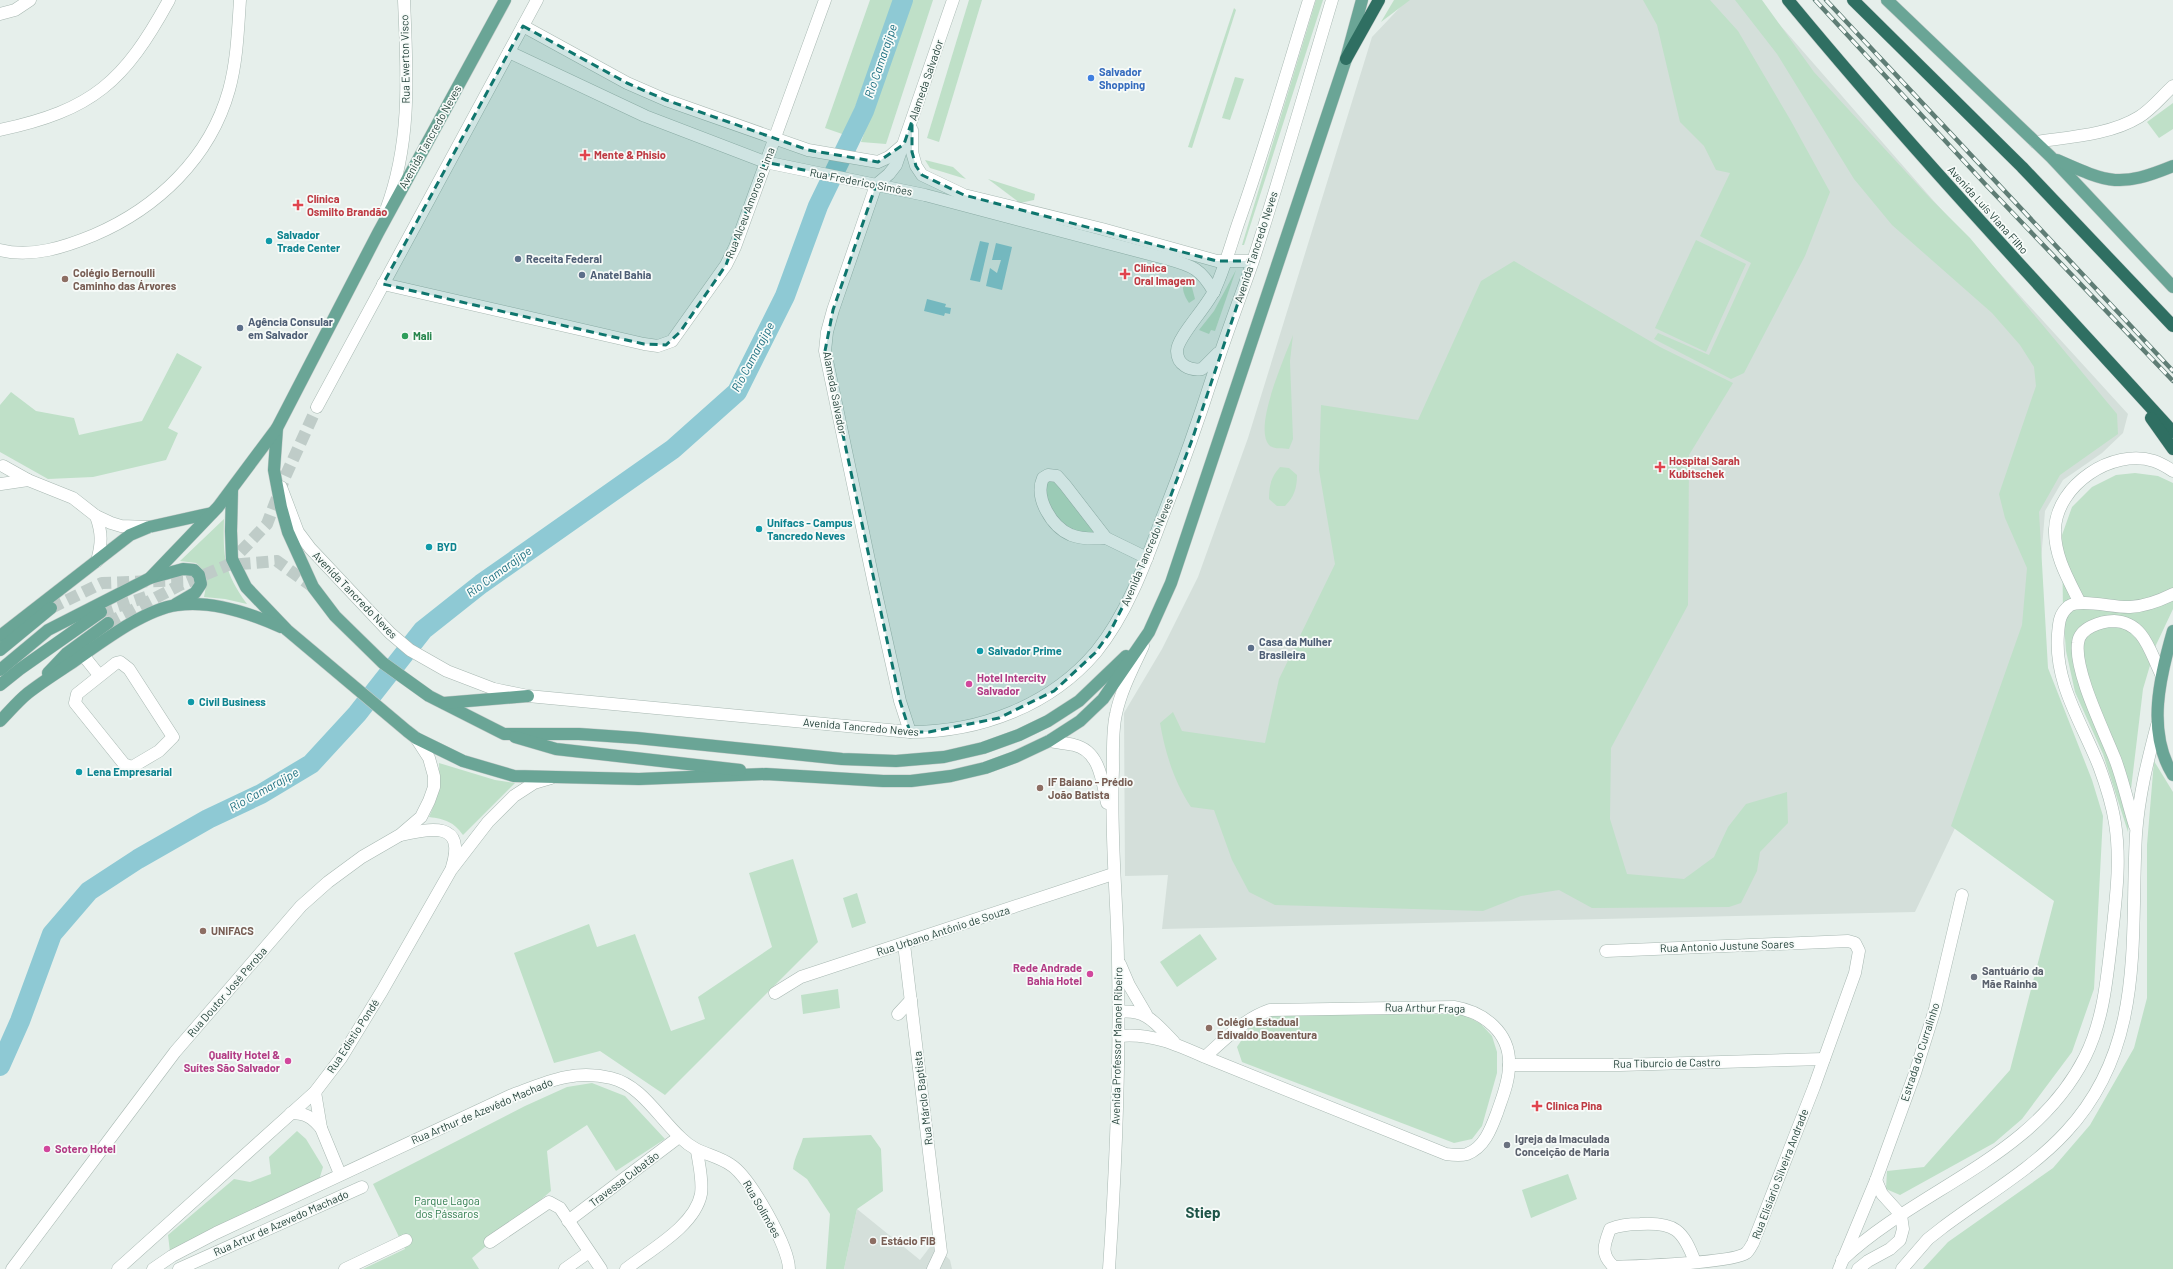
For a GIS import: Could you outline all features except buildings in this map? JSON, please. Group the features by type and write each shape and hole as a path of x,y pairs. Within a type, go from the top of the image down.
{"highway":[{"path":"1346,59 1379,0"},
{"name":"Avenida Luís Viana Filho","path":"1788,0 1958,197 2173,432"},
{"path":"1853,0 2022,166 2173,326"},
{"path":"2114,367 2173,448"}],"main road":[{"name":"Avenida Tancredo Neves","path":"505,0 378,233 277,428 274,470 281,507 288,532 300,562 313,587 349,630 383,663 429,696 504,734 541,733 615,736 842,759 896,761 944,757 983,748 1019,735 1048,721 1079,701 1149,632"},
{"name":"Avenida Tancredo Neves","path":"287,630 412,735 463,761 509,775 552,778 639,779 766,774 883,781 911,781 951,776 984,768 1015,757 1049,741 1080,720 1102,699 1149,632 1171,583 1346,59 1362,0"},
{"path":"1887,0 2051,157 2173,287"},
{"path":"2051,157 2102,179 2111,180 2142,178 2173,166"},
{"path":"150,578 232,490 277,428"},
{"path":"232,490 232,559 246,587 287,630"},
{"path":"0,636 130,535 149,527 212,513"},
{"path":"0,670 48,630 150,578 183,569 194,570 199,576 201,584 198,588 175,605 134,621 27,693"},
{"path":"175,605 201,604 238,612 262,619 287,630"},
{"path":"0,650 51,608"},
{"path":"0,686 26,664 101,612"},
{"path":"0,721 67,653 108,623"},
{"path":"2173,631 2161,674 2157,725 2162,748 2173,775"},
{"path":"443,703 528,696"},
{"path":"504,734 556,749 766,774"}],"street":[{"path":"0,14 15,10 30,0"},
{"path":"0,130 34,122 58,114 81,104 97,92 115,78 134,58 149,37 169,0"},
{"path":"0,250 36,252 86,238 132,216 152,201 186,170 203,146 229,91 237,48 240,0"},
{"name":"Rua Ewerton Visco","path":"378,233 396,183 403,146 408,85 404,0"},
{"path":"317,407 537,0"},
{"name":"Rua Alceu Amoroso Lima","path":"383,284 644,344 666,345 680,332 726,265 735,247 825,0"},
{"name":"Alameda Salvador","path":"910,732 900,701 825,351 827,332 833,310 876,185 889,174 896,165 953,0"},
{"path":"1222,347 1202,370 1186,368 1180,362 1177,352 1178,344 1205,308 1214,292 1227,262 1309,0"},
{"name":"Avenida Tancredo Neves","path":"274,470 298,532 310,548 378,622 410,650 447,671 494,689 528,696 910,732 929,732 964,727 999,718 1054,691 1095,653 1109,634 1147,558 1192,440 1252,261 1332,0"},
{"name":"Rua Frederico Simões","path":"523,26 627,83 666,100 808,150 878,162 889,157 904,144"},
{"name":"Rua Frederico Simões","path":"509,52 645,116 765,162 925,195 1187,264 1198,269 1206,278 1214,292"},
{"path":"2035,142 2073,136 2126,123 2150,109 2173,86"},
{"name":"Rua Frederico Simões","path":"912,121 912,152 916,166 922,175 964,195 1102,229 1217,261 1252,261"},
{"path":"925,195 964,195"},
{"path":"1064,231 1069,229 1084,233 1102,229"},
{"path":"2079,601 2062,566 2055,528 2060,511 2072,489 2090,473 2108,463 2131,458 2154,461 2173,471"},
{"path":"2,464 5,472 1,484 28,480"},
{"path":"2,464 28,480 74,498 96,516 121,526 149,527"},
{"path":"1106,538 1096,539 1071,535 1060,528 1050,517 1044,504 1040,491 1043,478 1048,475 1057,476 1106,538 1147,558"},
{"path":"96,516 102,532 102,540 97,560"},
{"path":"1840,1265 1860,1243 1901,1215 1972,1172 2009,1146 2045,1115 2075,1076 2095,1036 2101,1014 2109,963 2118,859 2115,822 2108,791 2098,763 2072,709 2057,650 2059,618 2070,606 2079,601 2101,606 2129,607 2151,604 2173,594"},
{"path":"2136,833 2116,760 2078,662 2078,642 2086,629 2102,622 2114,621 2128,624 2146,640 2161,674"},
{"name":"Avenida Professor Manoel Ribeiro","path":"1109,1269 1116,1177 1119,1036 1118,958 1111,822 1115,715 1119,701 1149,632"},
{"path":"83,655 99,675"},
{"path":"116,663 124,664 172,733 172,739 137,765 128,767 124,764 75,703 77,694 99,675 116,663"},
{"path":"1902,1269 1928,1239 2055,1143 2076,1121 2105,1077 2120,1038 2130,987 2135,934 2136,833 2142,781 2157,725"},
{"name":"Rua Doutor José Peroba","path":"13,1269 175,1052 301,906 328,882 362,857 400,835 421,817 434,787 434,776 429,758 412,735"},
{"name":"Avenida Professor Manoel Ribeiro","path":"1049,741 1073,745 1085,749 1093,757 1099,768 1111,822"},
{"name":"Rua Edístio Pondé","path":"118,1269 315,1092 341,1058 451,870 488,822 514,796 534,783 552,778"},
{"path":"400,835 437,828 447,832 453,839 455,848 451,870"},
{"name":"Rua Urbano Antônio de Souza","path":"775,993 801,977 1113,874"},
{"name":"Estrada do Curralinho","path":"1840,1265 1876,1180 1915,1073 1933,1016 1962,895"},
{"name":"Rua Antonio Justune Soares","path":"1606,951 1848,941"},
{"name":"Rua Elisiario Silveira Andrade","path":"1695,1262 1686,1240 1679,1232 1669,1225 1658,1223 1620,1225 1610,1229 1604,1248 1607,1261 1614,1268 1695,1262 1738,1257 1746,1254 1753,1243 1824,1059 1858,960 1859,951 1855,943 1848,941"},
{"name":"Rua Márclo Baptista","path":"904,944 941,1252 933,1269"},
{"name":"Rua Arthur Fraga","path":"1118,958 1129,985 1146,1014 1174,1042"},
{"path":"898,1014 911,1000"},
{"name":"Rua Arthur Fraga","path":"1119,1036 1143,1036 1174,1042 1205,1057 1439,1151 1458,1156 1468,1154 1481,1144 1488,1136 1506,1088 1509,1065 1504,1043 1495,1027 1483,1016 1470,1009 1454,1007 1294,1008 1270,1010 1243,1022 1205,1057"},
{"path":"1118,1012 1132,1011 1146,1014"},
{"name":"Rua Tiburcio de Castro","path":"1509,1065 1620,1065 1824,1059"},
{"name":"Rua Arthur de Azevêdo Machado","path":"153,1269 172,1256 216,1233 340,1174 512,1095 554,1079 574,1074 592,1074 613,1078 626,1084 638,1093 679,1137 697,1151"},
{"path":"315,1092 320,1128 340,1174"},
{"path":"291,1113 303,1113 310,1116 320,1128"},
{"name":"Travessa Cubatão","path":"568,1221 679,1137"},
{"path":"626,1269 680,1227 690,1218 697,1207 701,1194 702,1180 697,1151"},
{"name":"Rua Solimões","path":"697,1151 723,1160 741,1174 756,1195 781,1242 786,1253 789,1269"},
{"path":"1858,1269 1868,1261 1890,1249 1900,1240 1903,1229 1901,1215 1888,1202 1876,1180"},
{"name":"Rua Artur de Azevedo Machado","path":"179,1269 362,1187"},
{"path":"1865,1205 1878,1201 1888,1202"},
{"path":"490,1242 549,1202 560,1208 601,1269"},
{"path":"345,1269 406,1240"},
{"path":"565,1269 589,1252"}],"highlighted area":[{"path":"523,26 627,83 666,100 808,150 878,162 904,144 912,121 912,152 916,166 922,175 964,195 1217,261 1252,261 1192,440 1147,558 1109,634 1095,653 1054,691 999,718 929,732 910,732 900,701 825,351 833,310 876,185 765,162 726,265 680,332 666,345 644,344 383,284"}],"shaded area":[{"name":"Hospital Sarah Kubitschek","path":"1407,0 1758,0 1932,199 2128,414 2123,433 2102,453 2063,480 2045,511 2041,561 2040,650 1915,912 1162,929 1168,875 1125,876 1124,713 1162,649 1198,577 1248,438 1372,37"},
{"name":"Estácio FIB","path":"857,1209 920,1260 933,1243 950,1260 952,1269 844,1269"}],"green space":[{"path":"870,0 894,0 845,135 825,128"},
{"path":"911,0 933,0 886,144 861,142"},
{"path":"969,0 982,0 939,142 927,138"},
{"path":"1316,0 1323,0 1244,245 1242,245"},
{"path":"1394,0 1410,0 1381,22"},
{"path":"1643,0 1710,0 1738,31 1791,121 1830,192 1805,256 1744,373 1731,379 1654,339 1658,333 1709,355 1751,263 1700,236 1730,173 1716,170 1704,146 1680,122 1657,25"},
{"path":"1735,0 1762,0 1814,72 1929,197 1970,238 2117,414 2118,434 2060,475 2039,512 2048,668 2092,780 2103,816 2094,989 2072,1052 2022,1119 1994,1143 1900,1195 1886,1189 1887,1171 1924,1167 2010,1070 2054,901 1951,826 2022,625 2027,568 2005,518 1999,494 2036,386 2034,367 2020,345 1992,313 1892,225 1854,179 1777,54"},
{"path":"1234,8 1236,10 1192,148 1188,147"},
{"path":"1235,77 1244,79 1230,120 1222,118"},
{"path":"2173,103 2173,129 2159,138 2147,122"},
{"path":"925,160 953,167 966,179 930,168"},
{"path":"988,179 1035,194 1034,200 1020,203"},
{"path":"1696,240 1746,264 1706,352 1655,328"},
{"path":"1514,261 1660,347 1733,383 1689,455 1688,605 1611,748 1610,819 1627,874 1684,879 1714,857 1728,827 1746,804 1787,792 1788,823 1760,852 1757,871 1741,903 1729,907 1592,908 1559,890 1521,896 1483,911 1275,905 1249,892 1232,860 1214,810 1191,807 1175,777 1160,723 1173,712 1182,731 1265,743 1279,679 1335,564 1319,470 1321,405 1418,420 1481,281"},
{"path":"1236,270 1215,331 1211,330 1209,334 1199,330 1214,311"},
{"path":"1186,279 1190,280 1195,299 1189,303 1183,290 1183,281"},
{"path":"1293,335 1290,361 1293,439 1289,449 1276,448 1269,445 1265,436 1267,408"},
{"path":"177,353 202,367 168,428 178,433 166,460 93,477 48,479 0,452 0,405 11,392 36,411 74,418 79,435 142,421"},
{"path":"1280,467 1289,468 1297,475 1294,492 1291,499 1285,506 1277,506 1269,499 1271,482 1274,474"},
{"path":"2135,473 2158,476 2173,483 2173,609 2156,645 2143,689 2131,789 2128,832 2103,754 2075,692 2066,651 2063,612 2062,535 2072,507 2092,487 2116,475"},
{"path":"1050,480 1057,484 1100,536 1077,531 1059,521 1048,505 1045,494 1045,481"},
{"path":"224,519 226,564 239,593 247,604 225,599 204,597 208,575 196,563 180,561"},
{"path":"2154,761 2173,792 2173,1269 1923,1269 1948,1242 2053,1168 2090,1125 2134,1048 2147,998 2147,845"},
{"path":"439,763 495,780 515,783 463,835 453,824 429,817 438,790"},
{"path":"793,859 818,942 665,1095 600,1051 554,1063 514,953 589,924 597,947 635,934 671,1031 705,1019 698,997 772,947 749,873"},
{"path":"857,893 866,923 852,928 843,898"},
{"path":"1200,934 1217,959 1177,987 1160,962"},
{"path":"838,989 840,1008 803,1014 801,995"},
{"path":"1463,1014 1481,1024 1492,1036 1497,1052 1497,1073 1482,1126 1472,1139 1454,1143 1242,1062 1237,1047 1252,1024 1274,1015"},
{"name":"Parque Lagoa dos Pássaros","path":"592,1083 625,1096 665,1139 616,1171 587,1125 547,1151 551,1191 472,1258 479,1269 363,1269 405,1249 373,1184 525,1106 567,1087"},
{"path":"297,1131 306,1139 323,1167 319,1180 170,1252 168,1235 234,1179 250,1182 271,1174 269,1157"},
{"path":"871,1135 881,1149 883,1191 857,1209 844,1269 826,1269 830,1214 807,1179 793,1169 796,1157 803,1138"},
{"path":"1568,1174 1577,1199 1531,1218 1522,1190"}],"water":[{"path":"980,241 989,243 980,282 970,280"},
{"path":"996,243 1012,247 1002,290 986,286 990,268 997,273 1001,260 992,260"},
{"path":"927,299 946,304 945,307 951,308 950,314 945,313 944,316 924,311"}],"waterway":[{"name":"Rio Camarajipe","path":"0,1066 20,1021 52,934 89,891 138,859 208,819 261,794 311,764 357,714 423,630 481,584 673,449 737,392 785,296 818,206 864,111 903,0"}],"tunnel":[{"path":"228,565 267,524 285,477 317,407"},
{"path":"108,623 180,585 228,565 277,561 313,587"},
{"path":"51,608 102,583 185,580"},
{"path":"101,612 146,597"}],"railway":[{"path":"1815,0 1986,185 2173,381"},
{"path":"1826,0 2173,371"}],"place":[{"name":"Salvador Shopping","path":"1091,78"},
{"name":"Mente & Phisio","path":"585,155"},
{"name":"Clínica Osmilto Brandão","path":"298,205"},
{"name":"Salvador Trade Center","path":"269,241"},
{"name":"Receita Federal","path":"518,259"},
{"name":"Clínica Oral Imagem","path":"1125,274"},
{"name":"Anatel Bahia","path":"582,275"},
{"name":"Colégio Bernoulli Caminho das Árvores","path":"65,279"},
{"name":"Agência Consular em Salvador","path":"240,328"},
{"name":"Mali","path":"405,336"},
{"name":"Hospital Sarah Kubitschek","path":"1660,467"},
{"name":"Unifacs - Campus Tancredo Neves","path":"759,529"},
{"name":"BYD","path":"429,547"},
{"name":"Casa da Mulher Brasileira","path":"1251,648"},
{"name":"Salvador Prime","path":"980,651"},
{"name":"Hotel Intercity Salvador","path":"969,684"},
{"name":"Civil Business","path":"191,702"},
{"name":"Lena Empresarial","path":"79,772"},
{"name":"IF Baiano - Prédio João Batista","path":"1040,788"},
{"name":"UNIFACS","path":"203,931"},
{"name":"Rede Andrade Bahia Hotel","path":"1090,974"},
{"name":"Santuário da Mãe Rainha","path":"1974,977"},
{"name":"Colégio Estadual Edivaldo Boaventura","path":"1209,1028"},
{"name":"Quality Hotel & Suítes São Salvador","path":"288,1061"},
{"name":"Clinica Pina","path":"1537,1106"},
{"name":"Igreja da Imaculada Conceição de Maria","path":"1507,1145"},
{"name":"Sotero Hotel","path":"47,1149"},
{"name":"Estácio FIB","path":"873,1241"}],"district":[{"name":"Stiep","path":"1203,1213"}]}
